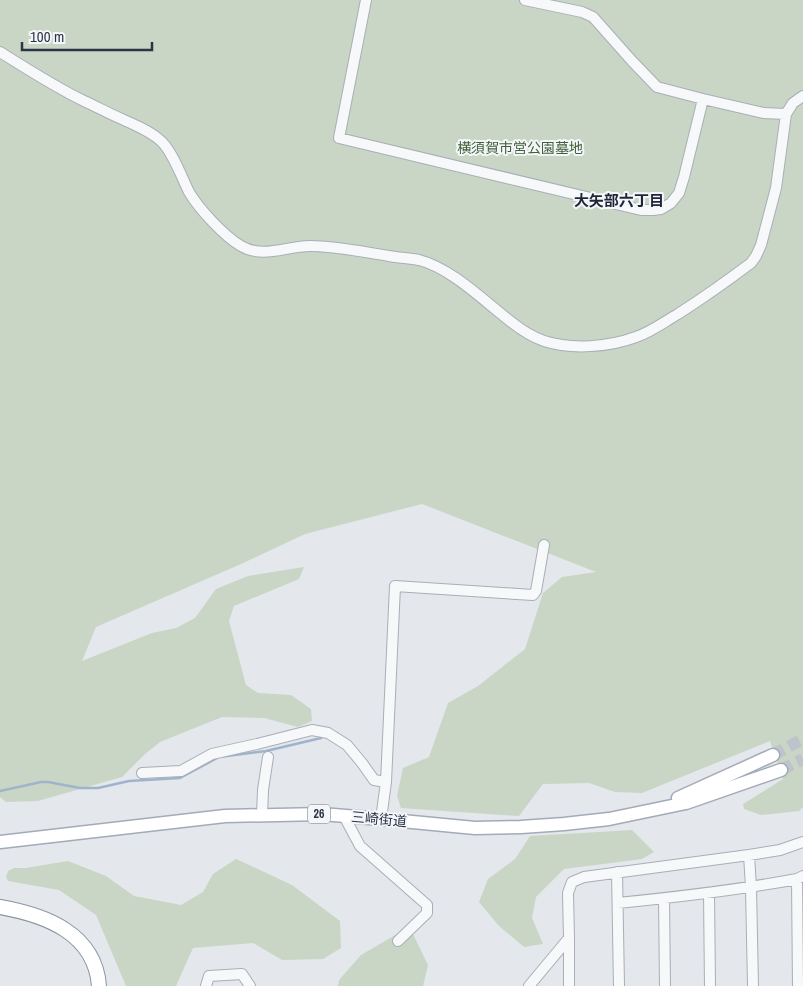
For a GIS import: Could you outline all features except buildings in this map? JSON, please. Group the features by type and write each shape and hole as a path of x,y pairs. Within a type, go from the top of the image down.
{"highway":[{"path":"0,908 38,916 59,926 75,937 82,943 90,955 97,972 99,986"},
{"path":"0,915 32,922 51,930 66,941 81,958 88,974 90,986"}],"main road":[{"name":"三崎街道","path":"638,813 683,796 773,755"},
{"name":"三崎街道","path":"0,842 225,816 262,814 322,814 475,828 521,827 609,819 686,804 781,770"}],"street":[{"path":"366,0 339,138 641,210 653,210 661,209 671,203 679,193 703,98"},
{"path":"525,0 582,12 593,17 657,87 763,113 786,114"},
{"path":"0,52 28,70 82,100 137,126 162,142 191,194 205,213 242,247 255,252 271,252 308,246 331,247 419,260 439,267 513,324 532,336 545,342 582,347 604,345 635,337 658,326 701,299 750,263 762,245 776,188 786,114 793,103 803,96"},
{"path":"381,819 386,782 396,586 533,595 536,591 544,545"},
{"path":"142,773 181,772 212,754 312,730 328,733 346,745 374,780 386,782"},
{"path":"262,814 263,790 268,757"},
{"path":"344,816 360,846 426,905 428,913 398,942"},
{"path":"569,986 568,893 572,882 584,877 780,850 803,842"},
{"path":"749,855 753,986"},
{"path":"617,872 619,986"},
{"path":"618,903 709,893 800,878 798,986"},
{"path":"709,893 710,986"},
{"path":"664,899 664,986"},
{"path":"529,986 569,938"},
{"path":"206,986 209,976 242,974 250,986"}],"green space":[{"name":"横須賀市営公園墓地","path":"0,0 803,0 803,807 799,811 761,815 744,809 743,804 783,779 770,741 642,793 615,792 589,783 543,784 519,816 401,808 397,796 403,768 429,757 448,703 478,686 525,649 543,593 562,577 596,572 422,504 305,534 96,627 82,661 152,633 176,628 195,618 216,589 248,576 304,567 299,579 234,606 229,621 246,685 258,693 291,695 311,709 312,721 298,727 264,718 222,717 160,742 122,777 38,801 6,802 0,797"},
{"path":"632,830 654,852 642,859 564,869 536,897 532,918 543,944 524,947 499,926 479,902 488,879 515,859 530,836"},
{"path":"236,859 292,885 340,921 341,948 323,959 282,960 253,943 193,948 176,986 126,986 96,915 59,890 8,881 6,877 8,871 14,868 26,868 68,861 106,876 134,896 181,905 203,892 213,874"},
{"path":"397,934 413,934 428,965 423,986 338,986 339,980 361,955"}],"waterway":[{"path":"0,791 41,782 80,788 98,788 129,781 180,778 219,757 266,751 321,738"}],"tunnel":[{"path":"773,755 803,739"},
{"path":"781,770 803,759"}],"district":[{"name":"大矢部六丁目","path":"619,200"}]}
